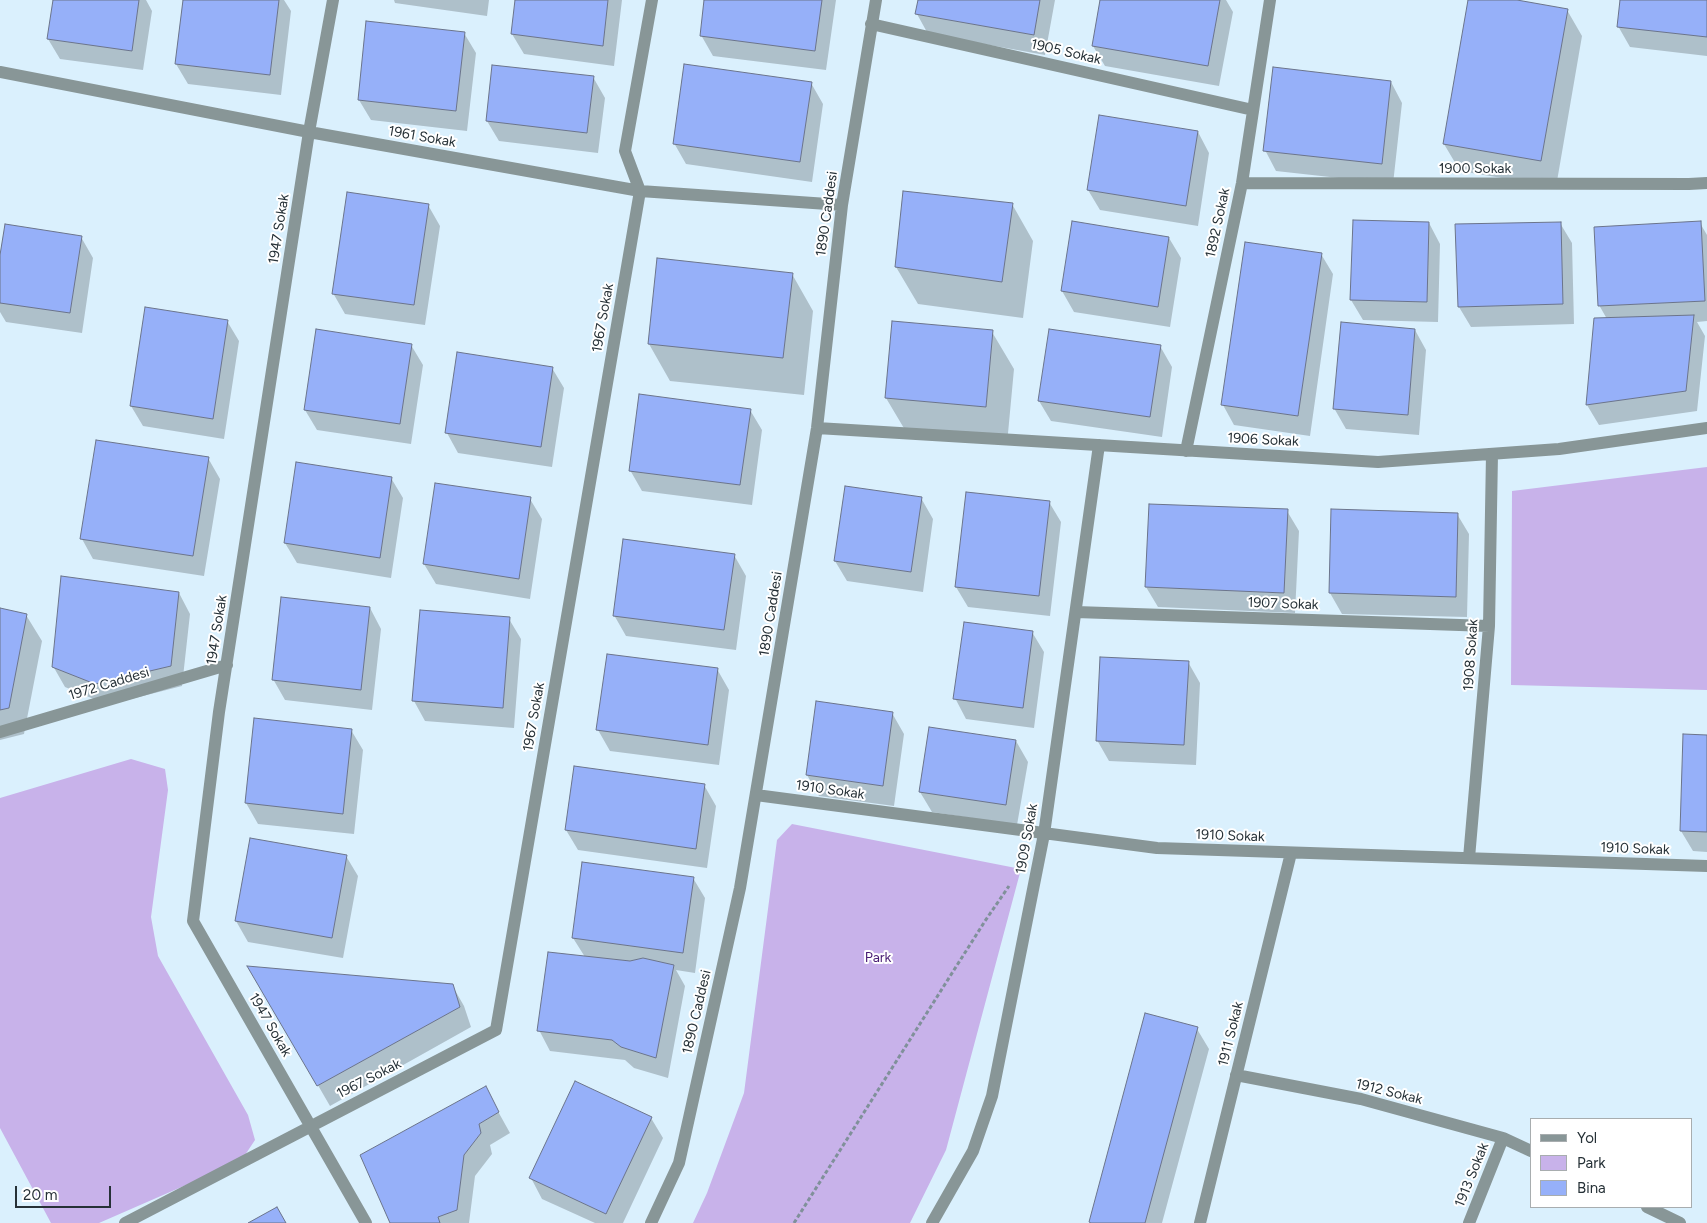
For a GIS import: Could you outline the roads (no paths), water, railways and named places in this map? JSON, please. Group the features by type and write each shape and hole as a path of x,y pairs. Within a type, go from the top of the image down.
{"street":[{"name":"1947 Sokak","path":"333,0 309,132 219,712 193,921 366,1223"},
{"path":"640,191 625,151 652,0"},
{"name":"1890 Caddesi","path":"651,1223 679,1164 740,888 817,428 842,205 876,0"},
{"name":"1892 Sokak","path":"1186,450 1242,183 1270,0"},
{"name":"1905 Sokak","path":"872,24 1253,110"},
{"name":"1961 Sokak","path":"0,72 309,132 640,191 842,205"},
{"name":"1900 Sokak","path":"1242,183 1707,183"},
{"name":"1967 Sokak","path":"125,1223 496,1030 640,191"},
{"name":"1906 Sokak","path":"817,428 1378,462 1559,449 1707,428"},
{"name":"1909 Sokak","path":"932,1223 973,1151 992,1096 1044,834 1099,445"},
{"name":"1908 Sokak","path":"1469,858 1489,626 1492,454"},
{"name":"1907 Sokak","path":"1076,612 1489,626"},
{"name":"1972 Caddesi","path":"0,732 227,665"},
{"name":"1910 Sokak","path":"756,796 1156,848 1707,866"},
{"name":"1911 Sokak","path":"1200,1223 1291,853"},
{"name":"1912 Sokak","path":"1236,1075 1361,1099 1503,1138 1530,1151"},
{"name":"1913 Sokak","path":"1469,1223 1503,1138"},
{"path":"1649,1208 1680,1223"}],"park label":[{"name":"Park","path":"878,958"}]}
